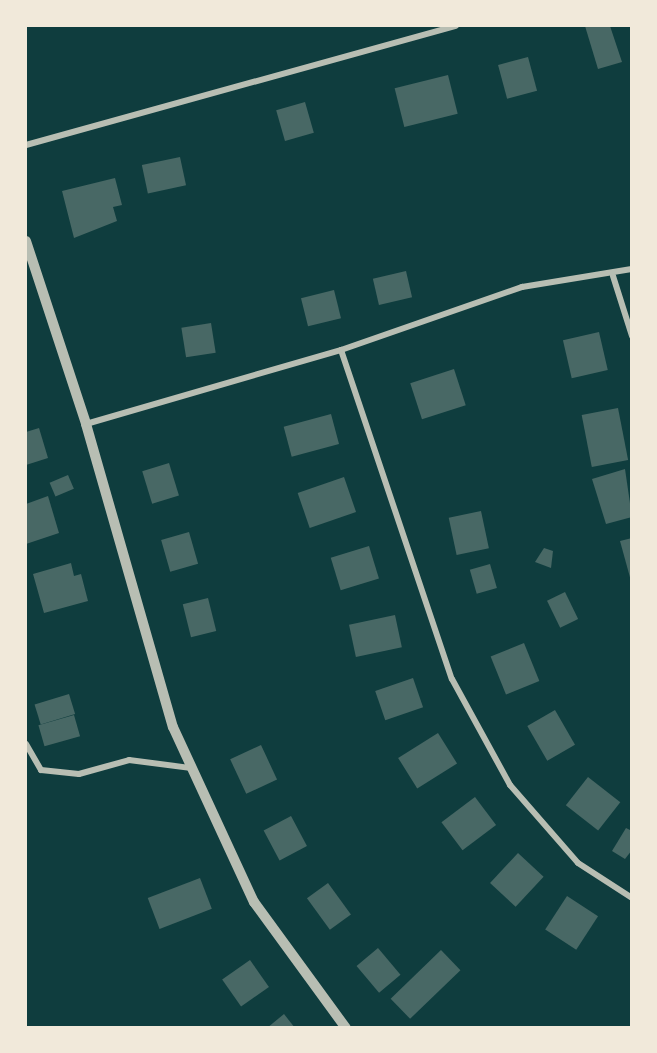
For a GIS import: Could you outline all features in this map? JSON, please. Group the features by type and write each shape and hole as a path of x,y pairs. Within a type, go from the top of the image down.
{"street":[{"path":"26,145 456,26"},
{"path":"26,241 86,424 172,727 254,902 346,1028"},
{"path":"86,424 341,350 522,287 613,276 632,268"},
{"path":"613,276 632,336"},
{"path":"341,350 452,679 510,785 578,862 632,898"},
{"path":"26,744 41,770 79,774 129,760 191,768"}],"building":[{"path":"585,26 610,26 622,62 598,69"},
{"path":"528,57 537,91 507,99 498,65"},
{"path":"448,75 458,114 404,127 395,88"},
{"path":"305,102 314,133 285,141 276,110"},
{"path":"180,157 186,185 148,193 142,165"},
{"path":"115,178 122,205 113,207 117,221 74,238 62,191"},
{"path":"406,271 412,297 379,305 373,279"},
{"path":"334,290 341,318 308,326 301,298"},
{"path":"211,323 216,353 186,357 181,328"},
{"path":"599,332 608,370 572,378 563,340"},
{"path":"454,369 466,405 422,419 410,383"},
{"path":"618,408 628,460 592,467 582,415"},
{"path":"331,414 339,444 292,457 284,427"},
{"path":"39,428 48,458 26,465 26,432"},
{"path":"169,463 179,496 152,504 142,471"},
{"path":"625,469 632,517 606,524 592,479"},
{"path":"68,475 74,489 55,497 50,483"},
{"path":"344,477 356,512 310,528 298,493"},
{"path":"48,496 59,533 26,544 26,504"},
{"path":"481,511 489,548 457,555 449,518"},
{"path":"189,532 198,564 170,572 161,540"},
{"path":"632,538 632,581 631,581 620,541"},
{"path":"369,546 379,579 341,590 331,558"},
{"path":"544,548 553,551 551,568 535,562"},
{"path":"71,563 74,576 81,574 88,601 44,613 33,574"},
{"path":"490,564 497,588 477,594 470,570"},
{"path":"565,592 578,619 560,628 547,601"},
{"path":"208,598 216,631 191,637 183,604"},
{"path":"395,615 402,647 356,657 349,625"},
{"path":"524,643 539,681 506,695 491,656"},
{"path":"413,678 423,707 385,720 375,691"},
{"path":"69,694 75,714 41,725 35,705"},
{"path":"555,710 575,745 547,761 527,726"},
{"path":"74,715 80,736 44,746 38,725"},
{"path":"438,733 457,764 417,788 398,758"},
{"path":"261,745 277,779 246,794 230,759"},
{"path":"588,777 620,802 598,831 566,805"},
{"path":"475,797 496,825 463,850 441,822"},
{"path":"291,816 307,846 280,861 264,831"},
{"path":"626,828 632,831 632,850 625,859 612,851"},
{"path":"518,853 544,877 516,907 490,883"},
{"path":"200,878 212,909 160,929 148,898"},
{"path":"328,883 351,915 330,930 307,898"},
{"path":"567,896 598,916 576,950 545,930"},
{"path":"378,948 400,975 379,993 357,966"},
{"path":"441,950 460,970 410,1019 391,999"},
{"path":"250,960 269,987 241,1007 222,980"},
{"path":"284,1014 295,1028 267,1028"}]}
